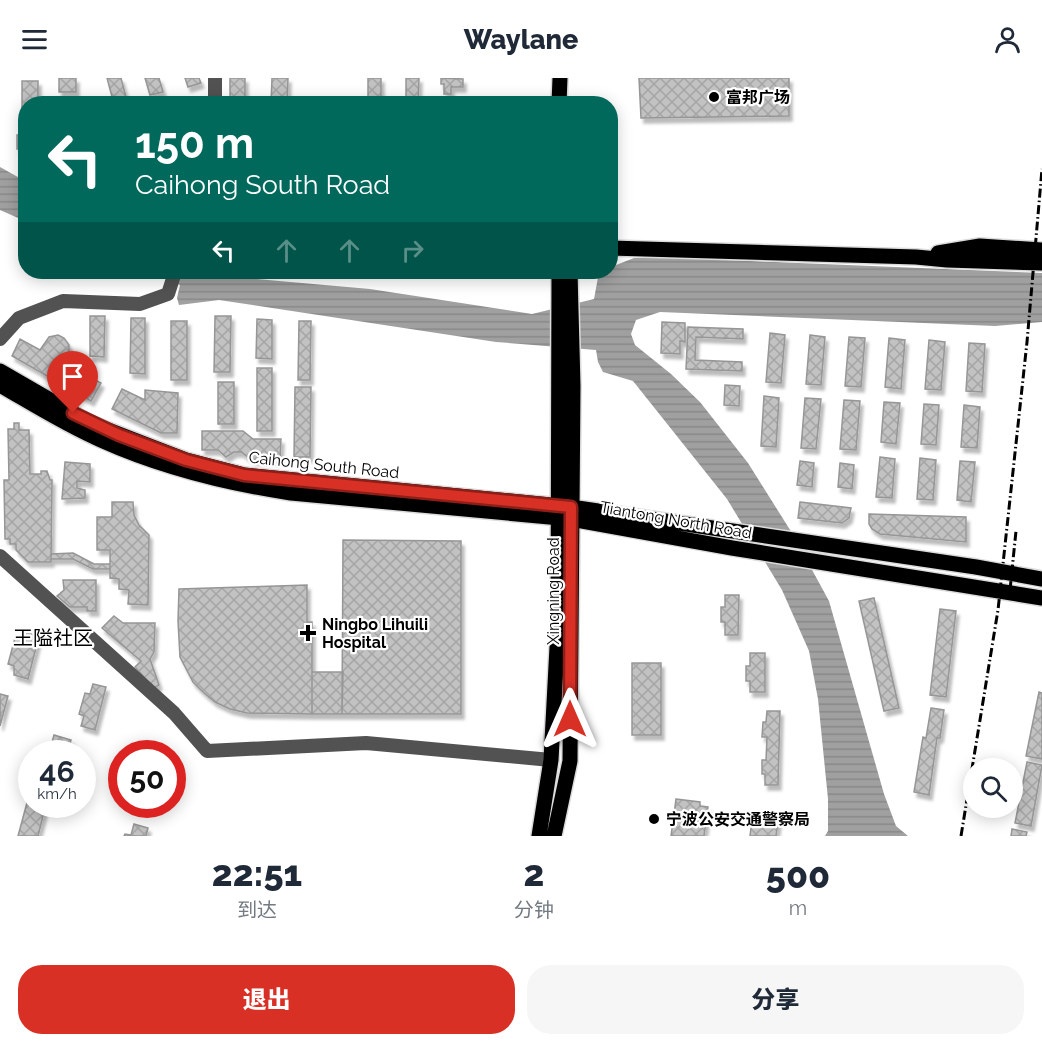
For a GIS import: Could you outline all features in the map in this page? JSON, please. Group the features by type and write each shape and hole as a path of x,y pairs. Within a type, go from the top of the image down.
{"main road":[{"path":"560,78 560,96"},
{"path":"570,78 570,96"},
{"path":"916,257 980,246 1042,250"},
{"path":"618,248 1042,263"},
{"name":"Xingning Road","path":"559,279 566,387"},
{"name":"Xingning Road","path":"554,836 570,761 565,512 570,279"},
{"name":"Caihong South Road","path":"0,371 90,423 186,460 244,475 565,512"},
{"name":"Tiantong North Road","path":"0,385 102,441 182,471 244,486 291,493 565,512 830,544 1042,579"},
{"name":"Xingning Road","path":"539,836 551,760 565,512"},
{"name":"Tiantong North Road","path":"565,512 747,551 1042,598"}],"street":[{"path":"214,78 215,96"},
{"path":"0,339 20,318 63,301 140,304 168,294 172,279"},
{"path":"0,556 174,713 207,751 366,743 551,760"}],"shaded area":[{"path":"0,167 18,177 18,218 0,210"},
{"path":"634,258 678,258 1042,273 1042,322 995,326 660,312 636,320 631,334 635,345 671,374 700,402 748,463 792,533 829,601 884,794 896,826 908,836 825,836 828,831 828,799 818,699 809,651 782,590 727,499 633,381 603,372 596,350 496,342 219,300 179,305 177,298 180,285 165,279 257,279 370,289 532,314 594,299 598,279 618,279 618,264"}],"building":[{"path":"59,78 76,78 76,92 59,92"},
{"path":"107,78 121,78 126,96 112,96"},
{"path":"145,78 159,78 163,92 150,95"},
{"path":"185,78 199,78 201,83 188,87"},
{"path":"230,78 245,78 245,96 230,96"},
{"path":"272,78 288,78 287,96 271,96"},
{"path":"368,78 381,78 381,96 368,96"},
{"path":"406,78 419,78 418,96 406,96"},
{"path":"441,78 463,79 463,87 451,87 451,94 444,94 444,84 441,84"},
{"name":"富邦广场","path":"639,78 789,78 789,116 641,118"},
{"path":"22,81 38,81 38,96 22,96"},
{"path":"90,316 105,316 104,357 90,356"},
{"path":"215,316 231,316 230,372 214,372"},
{"path":"131,318 145,318 145,374 130,373"},
{"path":"257,319 272,320 272,359 256,358"},
{"path":"171,321 187,321 187,380 171,380"},
{"path":"299,321 311,321 310,380 298,380"},
{"path":"662,322 685,323 685,342 680,341 680,354 661,353"},
{"path":"688,327 743,329 743,339 696,337 695,360 742,362 742,371 686,369"},
{"path":"770,333 785,335 781,383 766,382"},
{"path":"58,335 64,338 69,345 69,352 63,363 101,383 91,401 12,356 20,339 40,350 49,337"},
{"path":"810,335 825,337 821,385 806,384"},
{"path":"849,337 865,338 861,387 845,386"},
{"path":"889,338 905,340 901,389 885,387"},
{"path":"929,340 945,342 941,390 925,389"},
{"path":"969,343 985,344 982,392 966,391"},
{"path":"257,368 272,368 272,431 257,431"},
{"path":"218,382 234,382 234,424 218,424"},
{"path":"725,385 740,386 739,406 724,405"},
{"path":"295,387 311,387 310,457 294,457"},
{"path":"122,389 145,400 145,390 178,393 177,433 161,433 112,409"},
{"path":"764,396 779,398 776,447 761,446"},
{"path":"805,398 821,399 816,449 801,448"},
{"path":"844,400 860,401 856,450 840,449"},
{"path":"884,402 900,403 896,444 881,442"},
{"path":"924,404 939,405 936,445 921,444"},
{"path":"964,405 980,407 977,448 961,447"},
{"path":"14,423 19,423 19,430 29,430 30,474 41,474 41,471 47,471 52,480 51,562 28,562 16,550 16,544 10,544 10,539 5,539 4,480 9,480 8,429 14,429"},
{"path":"202,431 243,431 253,439 281,439 280,460 252,460 241,452 234,452 226,457 218,450 202,450"},
{"path":"880,457 895,459 892,498 876,497"},
{"path":"920,458 936,460 933,500 917,499"},
{"path":"800,461 814,463 812,487 797,485"},
{"path":"960,461 975,462 971,502 957,500"},
{"path":"65,462 90,464 90,482 77,481 77,488 85,490 85,498 62,499"},
{"path":"840,463 854,465 852,489 838,487"},
{"path":"112,502 133,502 134,515 139,525 149,535 148,605 128,604 129,590 119,589 119,579 110,578 110,550 97,550 97,517 112,517"},
{"path":"800,502 851,508 849,518 842,523 798,518"},
{"path":"869,514 966,517 966,542 880,534 869,524"},
{"path":"343,540 461,541 461,714 342,714"},
{"path":"73,553 94,564 110,564 110,569 93,569 73,559 51,559 51,554"},
{"path":"63,580 96,580 96,611 87,611 87,607 70,607 57,596 64,590"},
{"path":"307,585 307,622 312,622 312,714 247,713 230,709 215,702 193,682 180,657 179,589"},
{"path":"725,595 739,595 738,635 725,635 725,622 721,622 721,607 725,607"},
{"path":"874,598 899,708 884,711 859,601"},
{"path":"940,609 956,611 946,697 930,695"},
{"path":"114,616 123,623 155,623 154,652 150,659 159,685 154,688 135,667 141,661 102,628"},
{"path":"24,634 39,636 28,679 14,675 14,666 8,664 15,638 22,640"},
{"path":"750,653 765,653 765,692 750,692 750,681 746,681 746,666 750,666"},
{"path":"632,663 661,663 661,735 632,735"},
{"path":"312,672 343,672 342,714 312,714"},
{"path":"93,684 106,687 95,730 81,726 84,716 79,714 85,693 90,694"},
{"path":"1039,692 1042,693 1042,759 1026,756"},
{"path":"0,694 8,696 0,726"},
{"path":"931,708 944,710 940,738 937,738 929,795 914,792 923,737 926,738"},
{"path":"767,711 780,711 778,785 765,785 765,774 762,774 762,760 766,760 767,737 762,737 763,722 766,722"},
{"path":"54,735 71,740 53,740"},
{"path":"1027,762 1042,765 1031,826 1015,823 1016,818 1023,818 1023,782"},
{"path":"676,799 700,802 700,806 708,807 704,836 671,836"},
{"path":"753,811 779,815 776,836 750,836"},
{"path":"23,818 42,818 38,836 18,836"},
{"path":"134,824 148,828 146,836 124,836 125,834 131,835"},
{"path":"1012,829 1027,832 1026,836 1011,836"}],"railway":[{"path":"961,836 998,610 1027,342 1042,169"},
{"path":"1010,590 1016,531"}],"place":[{"name":"富邦广场","path":"714,97"},
{"name":"Ningbo Lihuili Hospital","path":"308,633"},
{"name":"宁波公安交通警察局","path":"654,819"}],"district":[{"name":"王隘社区","path":"53,638"}],"route":[{"path":"73,413 90,423 186,460 244,475 571,507 570,719"}]}
